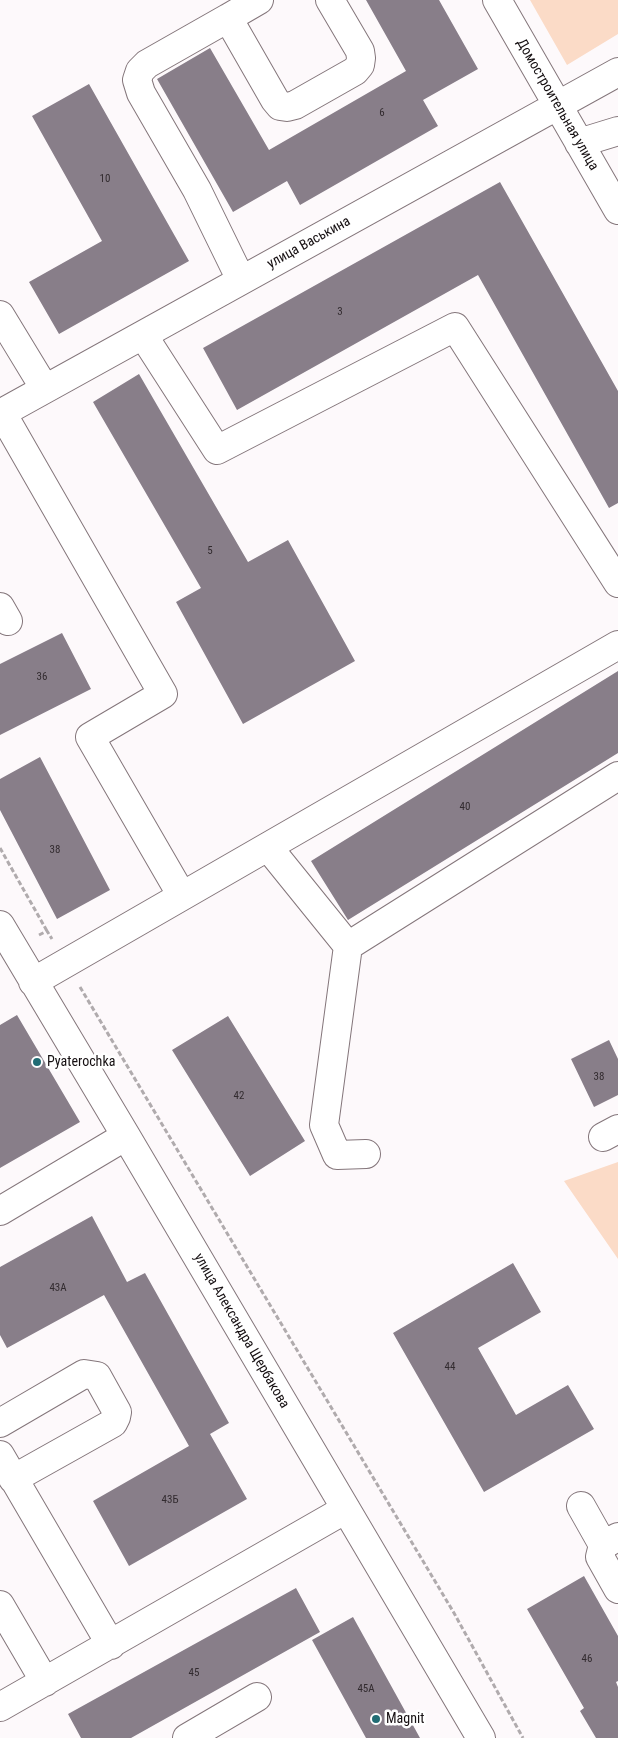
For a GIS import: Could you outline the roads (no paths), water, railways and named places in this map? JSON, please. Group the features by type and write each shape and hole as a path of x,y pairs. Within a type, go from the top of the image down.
{"street":[{"path":"241,280 197,190 141,93 137,80 140,71 147,64 259,0"},
{"path":"228,18 275,100 280,106 287,107 295,105 338,81 355,71 360,65 362,58 360,51 330,0"},
{"name":"Домостроительная улица","path":"497,0 618,210"},
{"name":"улица Васькина","path":"1,413 618,72"},
{"path":"579,143 618,131"},
{"path":"0,315 46,389"},
{"path":"143,335 217,450 455,327 618,583"},
{"path":"1,413 163,694 90,737 182,896"},
{"path":"33,982 618,645"},
{"path":"348,946 618,776"},
{"path":"268,847 348,946 324,1126 337,1155 366,1154"},
{"name":"улица Александра Щербакова","path":"3,937 33,982 126,1136 481,1738"},
{"path":"0,1211 126,1136"},
{"path":"0,1423 84,1374 97,1376 117,1412 113,1423 11,1490"},
{"path":"0,1456 11,1490 111,1645"},
{"path":"581,1506 611,1541 600,1558 618,1589"},
{"path":"0,1707 346,1509"},
{"path":"0,1605 45,1682"},
{"path":"187,1738 257,1697"}],"place":[{"name":"Pyaterochka","path":"37,1062"},
{"name":"Magnit","path":"376,1719"}]}
